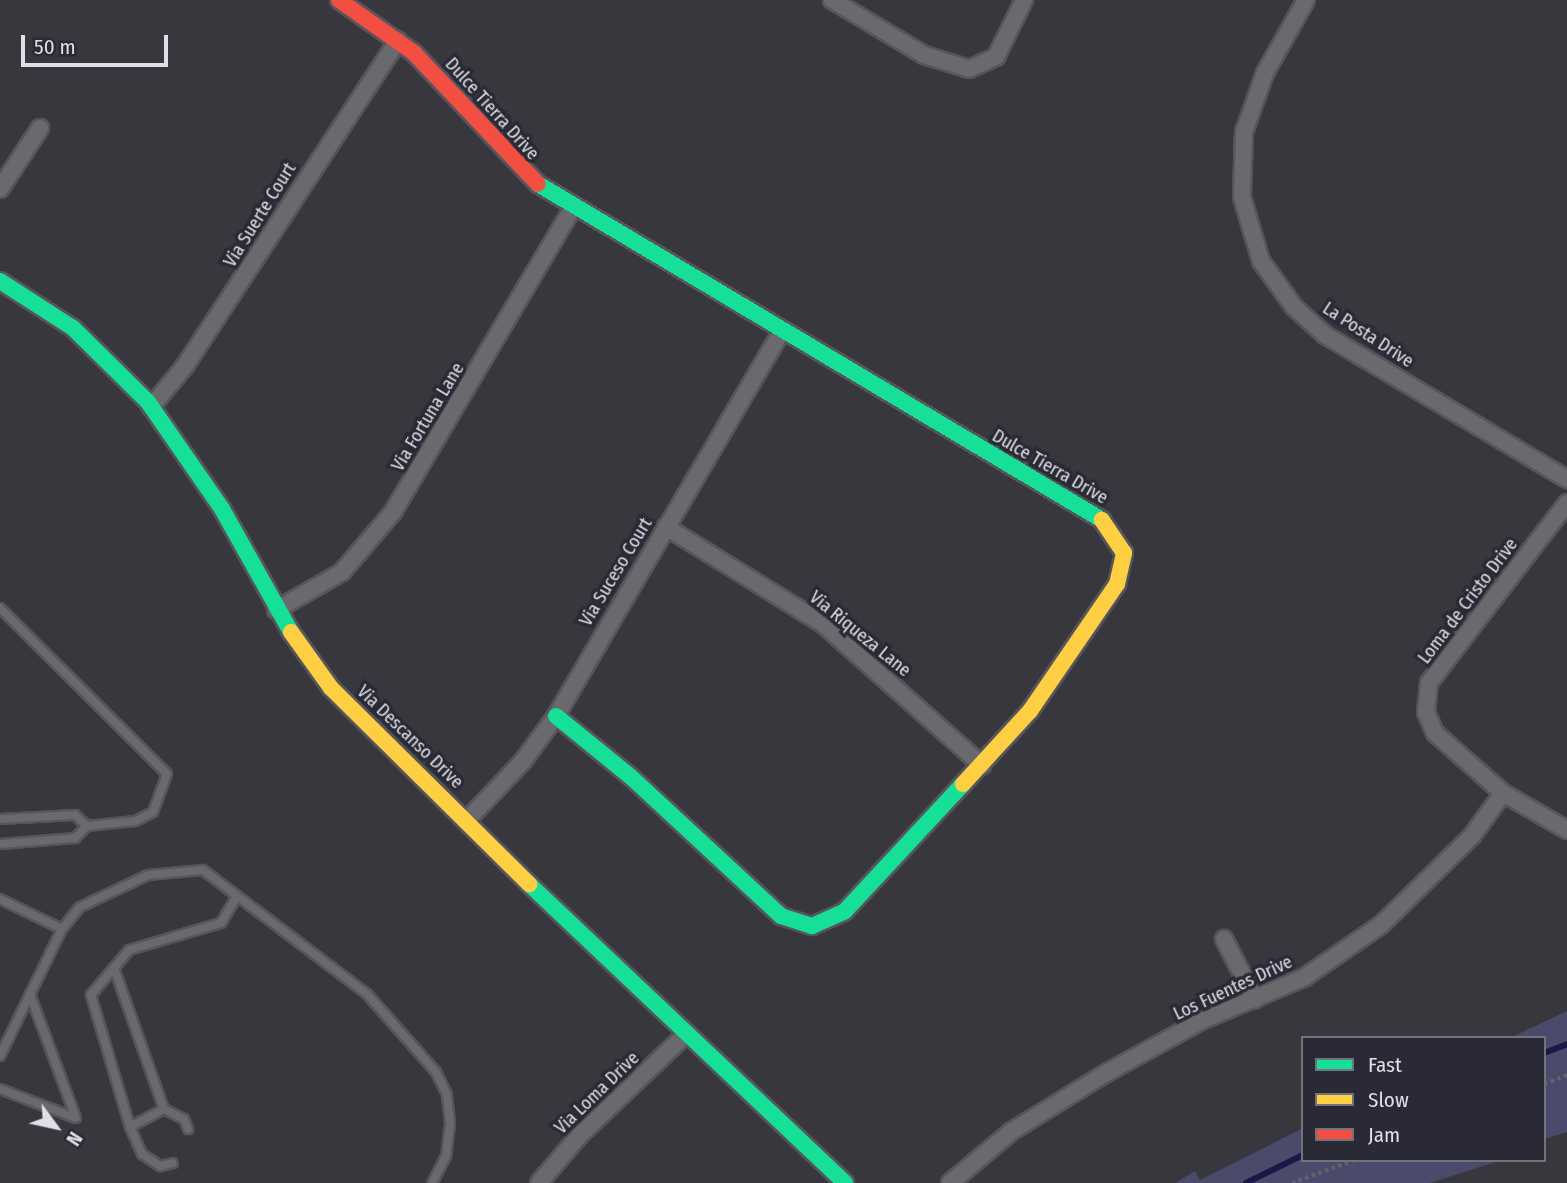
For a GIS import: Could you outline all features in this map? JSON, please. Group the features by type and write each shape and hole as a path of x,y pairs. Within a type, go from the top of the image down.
{"street":[{"name":"Dulce Tierra Drive","path":"339,0 398,41 450,90 496,148 573,208 1103,521 1120,542 1117,584 1030,711 845,911 812,926 781,916 631,777 556,716"},
{"path":"832,0 924,55 969,69 996,57 1024,0"},
{"name":"La Posta Drive","path":"1306,0 1265,73 1244,132 1242,197 1261,261 1294,307 1325,335 1567,479"},
{"name":"Via Suerte Court","path":"151,407 192,355 398,41"},
{"path":"0,188 40,128"},
{"name":"Via Fortuna Lane","path":"276,610 342,572 393,512 573,208"},
{"name":"Via Descanso Drive","path":"0,281 73,328 151,407 222,509 276,610 331,688 686,1034 845,1183"},
{"name":"Via Suceso Court","path":"468,819 523,761 556,716 781,332"},
{"name":"Loma de Cristo Drive","path":"1567,503 1429,683 1426,712 1434,733 1503,793 1567,830"},
{"name":"Via Riqueza Lane","path":"666,527 823,624 982,765"},
{"name":"Los Fuentes Drive","path":"950,1183 1012,1131 1108,1072 1304,977 1382,924 1472,836 1503,793"},
{"path":"1224,939 1255,999"},
{"name":"Via Loma Drive","path":"539,1183 579,1136 686,1034"}],"lane":[{"path":"0,608 167,774 153,812 135,821 87,826 75,838 1,844 0,831"},
{"path":"0,819 75,815 87,826"},
{"path":"0,1056 62,929 80,907 148,875 203,870 367,994 436,1072 447,1095 450,1124 446,1156 432,1183"},
{"path":"173,1163 160,1166 142,1154 130,1127 91,995 129,950 221,923 237,896"},
{"path":"0,899 62,929"},
{"path":"114,968 164,1109 184,1119 188,1129"},
{"path":"0,1089 76,1118 30,994"},
{"path":"130,1127 164,1109"}],"path":[{"path":"1546,1083 1567,1075"},
{"path":"1292,1183 1349,1162"}],"shaded area":[{"path":"1567,1011 1567,1132 1546,1138 1546,1036 1514,1036"},
{"path":"1301,1129 1301,1162 1496,1162 1430,1183 1175,1183 1195,1171 1200,1180"}],"waterway":[{"path":"1546,1052 1567,1044"},
{"path":"1246,1183 1301,1156"}],"traffic: fast":[{"path":"538,184 1102,520"},
{"path":"0,281 73,328 148,402 222,509 291,632"},
{"path":"556,716 631,777 781,916 812,926 845,911 963,784"},
{"path":"529,884 845,1183"}],"traffic: slow":[{"path":"963,784 1030,711 1117,584 1124,553 1102,520"},
{"path":"291,632 331,688 529,884"}],"traffic: jam":[{"path":"339,0 414,53 538,184"}]}
